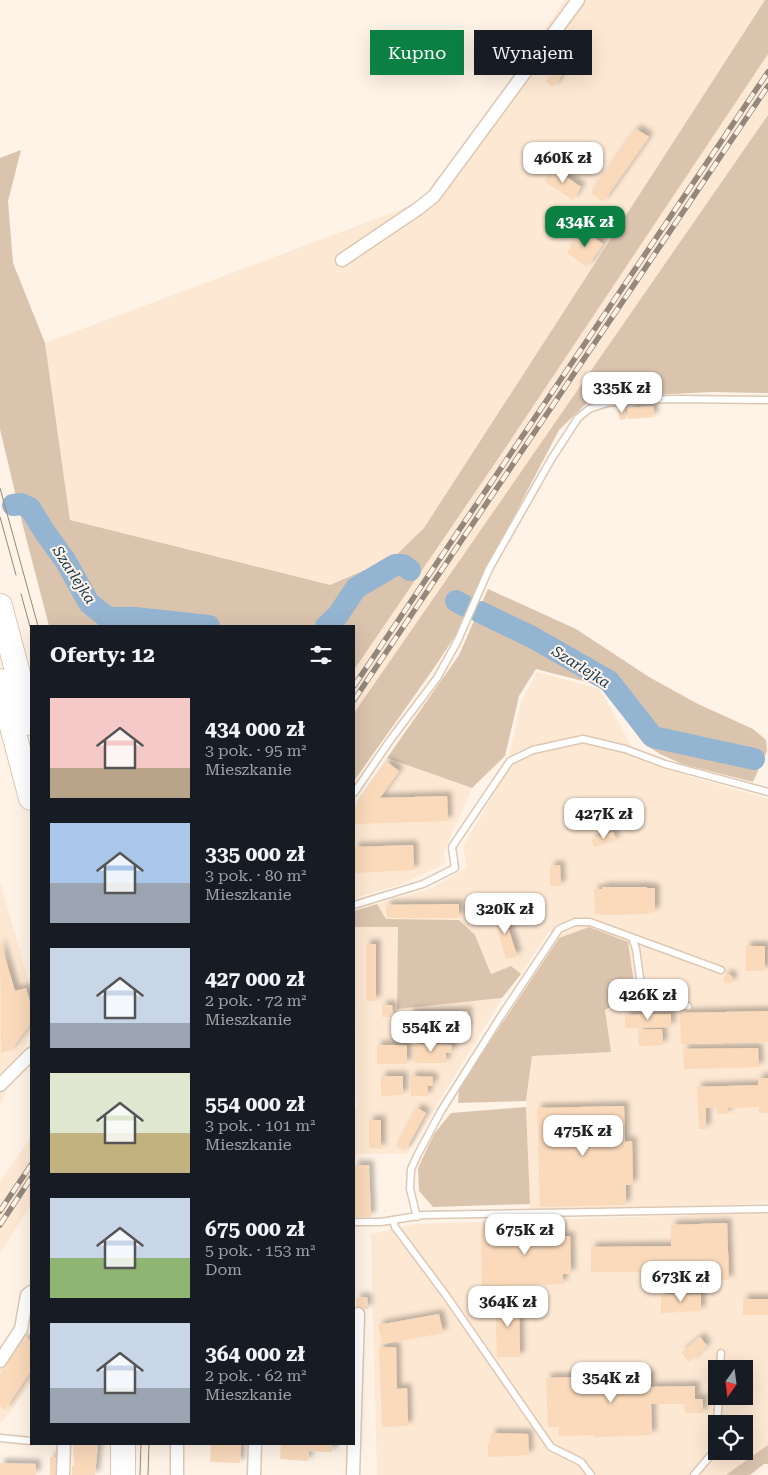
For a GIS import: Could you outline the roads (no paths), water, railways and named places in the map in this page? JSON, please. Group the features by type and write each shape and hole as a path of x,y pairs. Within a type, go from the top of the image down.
{"highway":[{"path":"0,606 30,719"},
{"path":"0,681 30,794"},
{"path":"123,1445 123,1475"}],"street":[{"path":"342,260 420,208 434,196 578,0"},
{"path":"0,1086 30,1055"},
{"path":"0,1361 26,1330 27,1295 30,1293"},
{"path":"355,1394 358,1314"},
{"path":"64,1445 64,1475"},
{"path":"177,1445 177,1475"},
{"path":"254,1475 256,1445"},
{"path":"352,1475 353,1445"}],"lane":[{"path":"355,792 391,739 437,678 457,642 489,569 552,458 578,418 589,409 607,402 678,399 768,400"},
{"path":"355,905 423,884 455,868 452,847 510,761 533,750 583,739 768,792"},
{"path":"417,1217 410,1190 411,1169 418,1154 441,1111 559,929 575,922 590,922 721,970"},
{"path":"632,936 636,949 644,1007 688,1006"},
{"path":"355,1222 417,1217 768,1209"},
{"path":"393,1220 395,1227 445,1294 551,1447 581,1462 591,1475"},
{"path":"721,1353 721,1360"},
{"path":"0,1438 30,1441"},
{"path":"694,1475 708,1458"}],"waterway":[{"name":"Szarlejka","path":"13,505 21,504 30,508 65,560 89,603 108,618 135,618 200,625"},
{"name":"Szarlejka","path":"327,625 338,615 356,588 395,565 403,565 410,570"},
{"name":"Szarlejka","path":"456,601 465,606"},
{"name":"Szarlejka","path":"480,612 532,637 609,681 653,737 754,759"}],"tram line":[{"path":"0,488 38,625"},
{"path":"0,517 16,575"},
{"path":"21,594 30,626"},
{"path":"140,1475 141,1445"},
{"path":"148,1475 149,1445"}],"railway":[{"path":"355,685 768,72"},
{"path":"355,699 768,86"},
{"path":"0,1211 30,1166"},
{"path":"0,1225 30,1180"}]}
